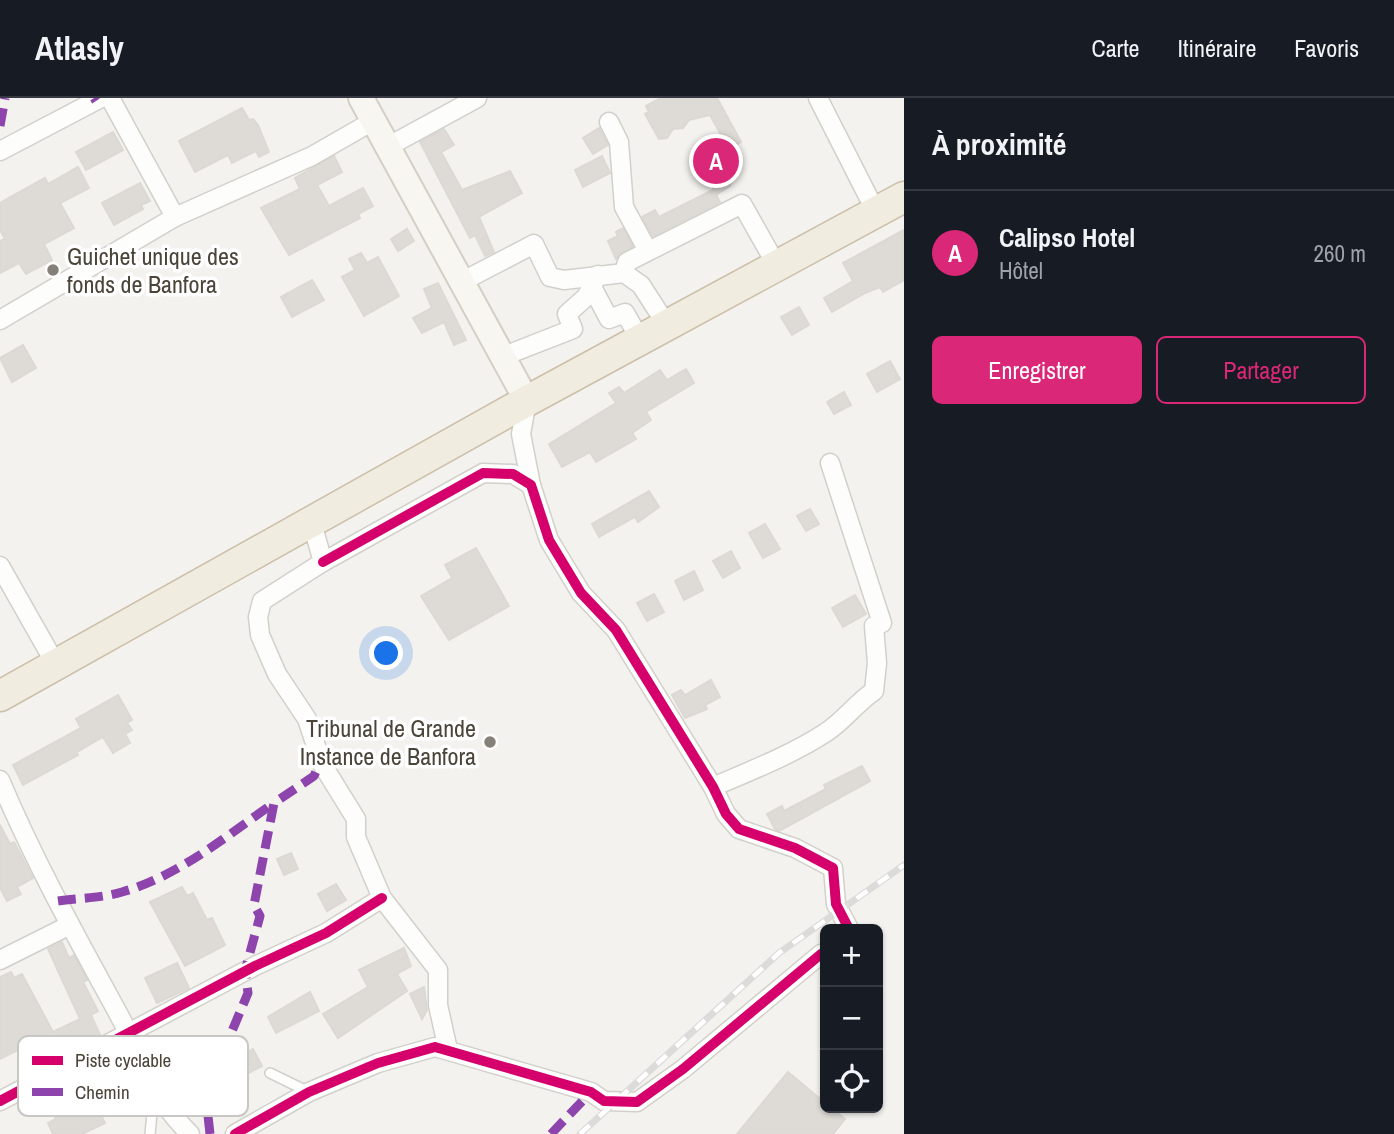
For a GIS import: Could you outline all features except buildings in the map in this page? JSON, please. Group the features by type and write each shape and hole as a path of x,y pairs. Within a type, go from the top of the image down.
{"highway":[{"path":"0,696 311,520 904,197"}],"main road":[{"path":"361,98 527,401"}],"street":[{"path":"0,151 101,98"},
{"path":"110,98 174,217"},
{"path":"389,146 477,98"},
{"path":"818,98 876,212"},
{"path":"0,320 174,217 312,156 373,121"},
{"path":"609,122 619,142 624,207 648,251"},
{"path":"624,273 627,262 742,204 777,266"},
{"path":"463,281 534,244 550,277 594,281 624,273"},
{"path":"624,273 641,285 668,327"},
{"path":"594,281 609,319 625,313 641,341"},
{"path":"504,356 573,329 567,314 586,297 594,281"},
{"path":"527,401 521,434 531,485 555,551 581,593 616,630 713,787 726,814 738,829 795,848 833,868 836,904 846,924"},
{"path":"713,787 827,732 856,703 874,691 877,663 874,626 882,623 830,463"},
{"path":"448,1050 438,1005 439,970 382,898 356,837 356,819 322,764 307,719 277,674 260,635 258,617 262,601 323,562 483,473 513,474 531,485"},
{"path":"311,520 323,562"},
{"path":"0,566 55,663"},
{"path":"0,780 26,842 130,1036"},
{"path":"121,1036 255,965 326,933 382,898"},
{"path":"0,960 70,925"},
{"path":"235,1134 309,1091 378,1063 435,1047 591,1092 604,1101 637,1102 683,1069 820,955"},
{"path":"0,1101 18,1091"},
{"path":"173,1116 190,1134"}],"lane":[{"path":"270,1073 309,1091"},
{"path":"150,1134 152,1116"}],"railway":[{"path":"580,1134 779,953 904,865"}],"marked path":[{"path":"0,126 5,98"},
{"path":"230,1036 248,993 245,971 260,916 254,905 274,803 314,776 321,760"},
{"path":"58,901 114,894 163,876 201,854 274,803"},
{"path":"551,1134 591,1092"},
{"path":"208,1116 210,1134"}],"cycle path":[{"path":"323,562 483,473 513,474 531,485 549,540 581,593 616,630 713,787 726,814 739,829 795,848 833,868 836,904 846,924"},
{"path":"123,1036 255,966 326,933 382,898"},
{"path":"235,1134 309,1092 378,1063 435,1047 591,1092 604,1101 637,1102 683,1069 820,955"},
{"path":"0,1101 18,1091"}],"place":[{"name":"Calipso Hotel","path":"716,161"},
{"name":"Guichet unique des fonds de Banfora","path":"53,270"},
{"name":"Tribunal de Grande Instance de Banfora","path":"490,742"}]}
